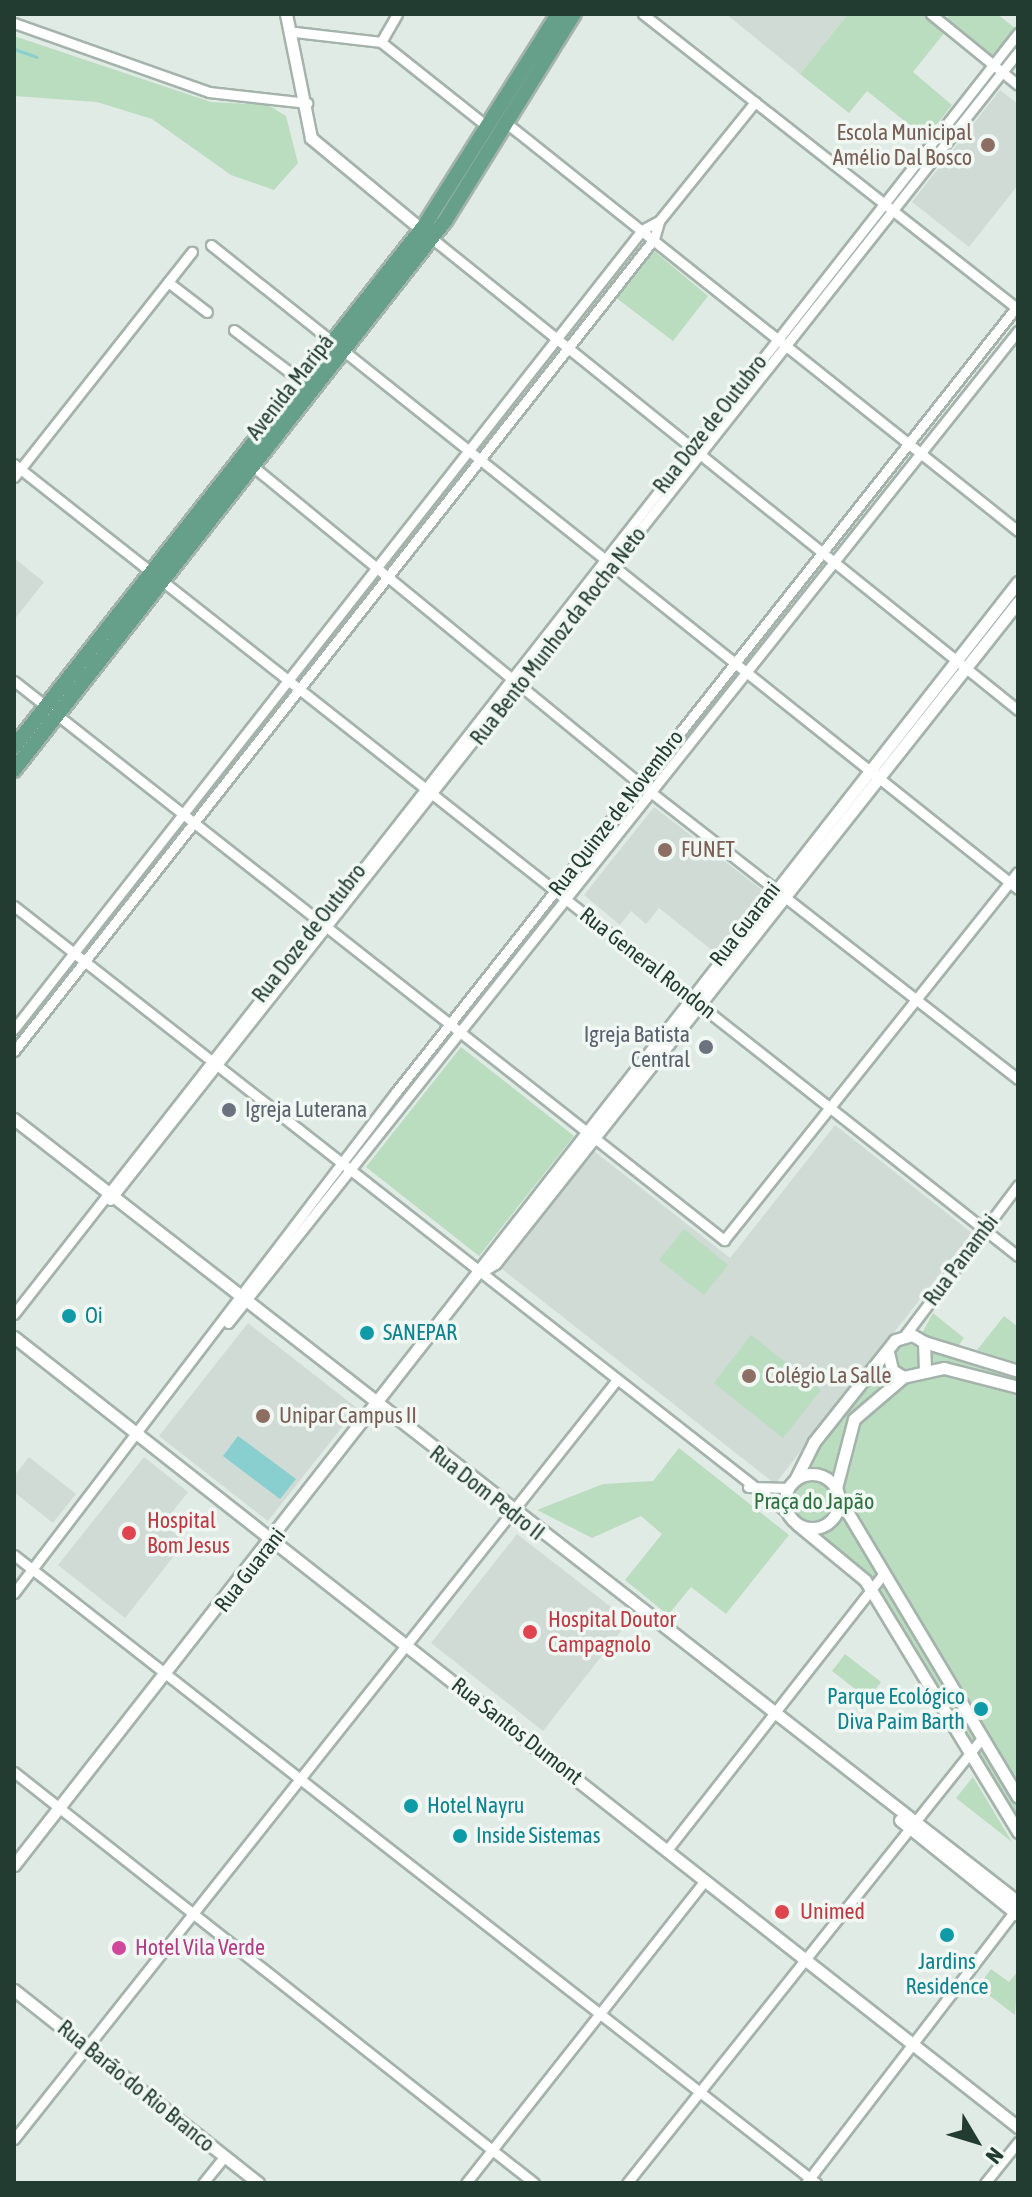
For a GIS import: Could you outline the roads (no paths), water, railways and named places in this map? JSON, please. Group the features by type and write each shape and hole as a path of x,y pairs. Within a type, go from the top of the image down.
{"main road":[{"name":"Avenida Maripá","path":"504,122 558,14"},
{"name":"Avenida Maripá","path":"14,747 52,711 163,581 346,352 574,14"},
{"name":"Avenida Maripá","path":"14,770 150,571 332,340 426,234"},
{"path":"332,340 346,352"},
{"path":"240,456 254,468"}],"street":[{"path":"286,14 295,32 311,138 1018,710"},
{"path":"381,42 397,14"},
{"path":"643,14 1017,307"},
{"path":"931,14 1018,85"},
{"path":"14,23 209,92 307,103"},
{"path":"295,32 381,42 504,122 789,343 1018,531"},
{"name":"Rua Doze de Outubro","path":"110,1195 210,1059 425,786 514,683 604,559 1018,33"},
{"name":"Rua Bento Munhoz da Rocha Neto","path":"14,1314 219,1066 434,793 514,683 613,566 1018,52"},
{"path":"14,1029 642,230 659,221 755,102"},
{"path":"14,1051 654,239 659,221"},
{"path":"211,245 332,340"},
{"path":"150,571 16,470 192,252"},
{"path":"168,282 207,312"},
{"name":"Rua Quinze de Novembro","path":"244,1301 342,1161 1017,307"},
{"path":"234,330 300,380"},
{"name":"Rua Quinze de Novembro","path":"14,1593 222,1327 355,1171 919,452 1018,331"},
{"path":"346,352 1014,886"},
{"path":"254,468 639,783 1018,1079"},
{"name":"Rua General Rondon","path":"150,571 1018,1256"},
{"name":"Rua Guarani","path":"14,1865 274,1540 480,1272 584,1130 1018,582"},
{"name":"Rua Guarani","path":"480,1272 495,1263 1018,602"},
{"path":"14,681 724,1240 916,999 1014,886 1018,872"},
{"path":"14,906 355,1171 745,1486 788,1513 871,1590 1018,1832"},
{"name":"Rua Dom Pedro II","path":"14,1119 1017,1909"},
{"name":"Rua Panambi","path":"905,1335 1018,1185"},
{"path":"788,1513 792,1484 814,1442 905,1335 1018,1371"},
{"name":"Rua Santos Dumont","path":"14,1337 1018,2127"},
{"path":"924,1342 925,1369"},
{"path":"888,1352 892,1370 903,1377"},
{"path":"797,1524 823,1526 838,1493 854,1419 903,1377 925,1369 1018,1387"},
{"path":"14,2139 615,1382"},
{"path":"745,1486 792,1484 816,1474 838,1493 883,1575 1018,1797"},
{"path":"14,1555 810,2181 1017,1909"},
{"path":"667,1850 883,1575"},
{"path":"627,2183 803,1958 982,1738"},
{"path":"14,1772 534,2183"},
{"path":"466,2183 705,1880"},
{"name":"Rua Barão do Rio Branco","path":"14,1990 258,2183"},
{"path":"985,2183 1018,2142"},
{"path":"203,2183 224,2157"}],"water":[{"path":"238,1436 296,1479 280,1499 223,1456"}],"waterway":[{"path":"14,49 37,57"}],"place":[{"name":"Escola Municipal Amélio Dal Bosco","path":"988,145"},
{"name":"FUNET","path":"665,850"},
{"name":"Igreja Batista Central","path":"706,1047"},
{"name":"Igreja Luterana","path":"229,1110"},
{"name":"Oi","path":"69,1316"},
{"name":"SANEPAR","path":"367,1333"},
{"name":"Colégio La Salle","path":"749,1376"},
{"name":"Unipar Campus II","path":"263,1416"},
{"name":"Hospital Bom Jesus","path":"129,1533"},
{"name":"Hospital Doutor Campagnolo","path":"530,1632"},
{"name":"Parque Ecológico Diva Paim Barth","path":"981,1709"},
{"name":"Hotel Nayru","path":"411,1806"},
{"name":"Inside Sistemas","path":"460,1836"},
{"name":"Unimed","path":"782,1912"},
{"name":"Jardins Residence","path":"947,1935"},
{"name":"Hotel Vila Verde","path":"119,1948"}],"park label":[{"name":"Praça do Japão","path":"814,1502"}]}
